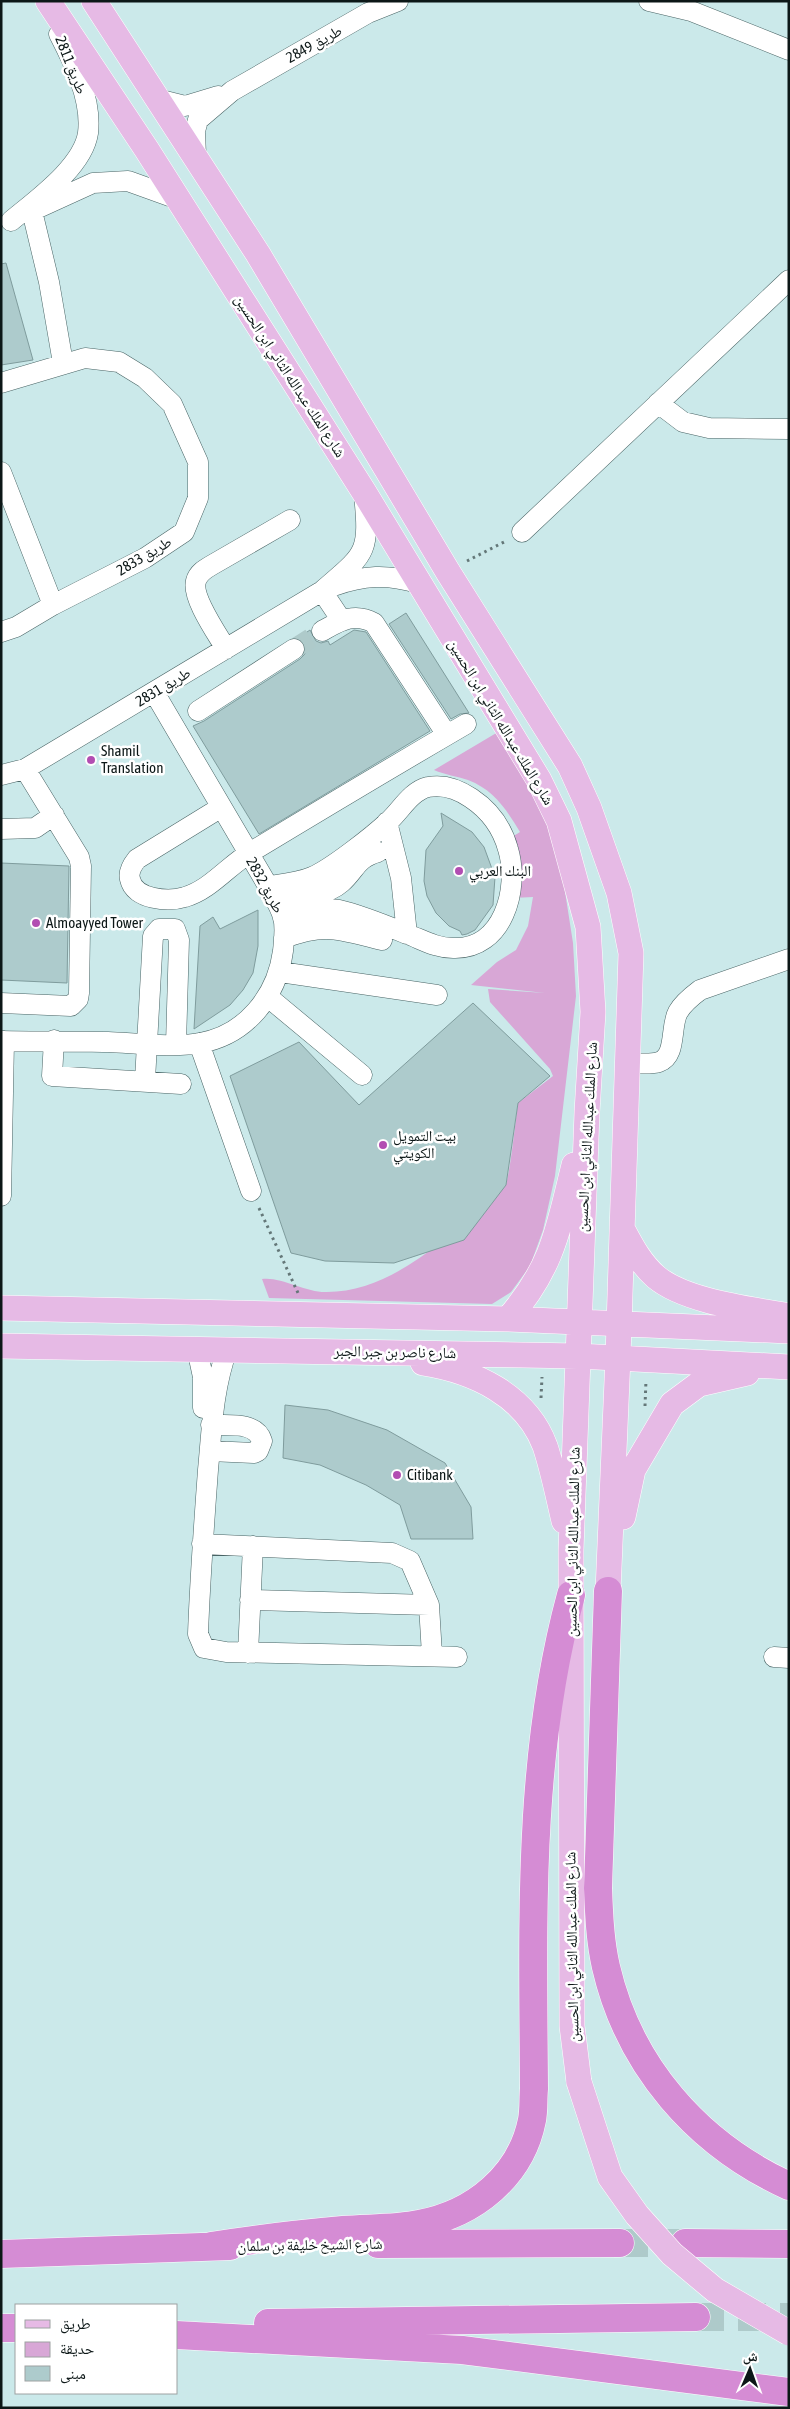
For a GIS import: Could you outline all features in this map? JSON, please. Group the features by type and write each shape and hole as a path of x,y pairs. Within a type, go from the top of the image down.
{"highway":[{"path":"608,1591 598,1888 604,1956 617,2005 632,2041 654,2077 679,2108 708,2137 741,2161 789,2186"},
{"path":"211,2246 306,2233 418,2225 450,2217 486,2195 504,2178 522,2151 532,2120 534,2090 532,1892 536,1826 553,1681 571,1595"},
{"name":"شارع الشيخ خليفة بن سلمان","path":"1,2254 211,2246 620,2242"},
{"path":"685,2243 789,2244"},
{"path":"178,2325 696,2317"},
{"path":"1,2328 15,2328"},
{"path":"178,2335 462,2350 789,2392"}],"main road":[{"name":"شارع الملك عبدالله الثاني ابن الحسين","path":"48,1 148,150 364,492 539,780 561,829 588,928 593,1012 587,1112 571,1550 571,2016 579,2082 610,2177 636,2215 672,2254 715,2290 789,2333"},
{"path":"94,1 258,254 448,572 570,766 590,808 619,893 631,953 618,1357 608,1591"},
{"path":"508,1319 534,1285 553,1248 587,1112"},
{"path":"622,1230 639,1259 656,1277 672,1286 729,1306 789,1316"},
{"path":"1,1308 508,1319 789,1331"},
{"name":"شارع ناصر بن جبر الجبر","path":"1,1346 618,1357 789,1368"},
{"path":"341,1352 444,1366 487,1382 516,1402 529,1416 544,1445 571,1550"},
{"path":"608,1591 633,1470 672,1404 699,1384 750,1372 789,1368"}],"street":[{"name":"طريق 2811","path":"6,224 52,187 77,159 88,133 86,102 76,68 43,1"},
{"name":"طريق 2849","path":"196,156 195,131 198,120 232,91 368,13 398,1"},
{"path":"648,1 691,10 789,50"},
{"name":"طريق 2849","path":"157,99 185,106 232,91"},
{"name":"طريق 2811","path":"6,224 93,183 128,181 178,199"},
{"path":"32,211 49,282 63,363"},
{"path":"522,532 789,280"},
{"name":"طريق 2833","path":"1,383 85,358 119,362 145,378 172,404 198,462 198,498 184,532 145,558 53,605 16,627 1,632"},
{"path":"658,404 683,422 708,428 789,429"},
{"path":"1,472 53,605"},
{"name":"طريق 2831","path":"1,775 25,769 316,594 350,567 362,551 368,532 364,492"},
{"path":"226,649 194,589 196,580 200,572 290,520"},
{"name":"طريق 2831","path":"316,594 352,579 376,575 401,578 418,583"},
{"path":"316,594 331,626 359,617 374,623 447,735"},
{"path":"198,711 294,649"},
{"name":"طريق 2832","path":"3,1041 54,1040 200,1044 226,1034 250,1018 268,997 280,972 284,938 283,918 271,892 220,808 154,692"},
{"path":"220,808 137,859 132,865 129,877 132,887 140,893 154,898 184,898 196,893 248,854 466,724"},
{"path":"1,1004 72,1006 78,999 81,866 76,848 25,769"},
{"path":"271,892 321,873 388,822 412,796 427,788 444,786 461,791 483,806 499,826 509,850 511,875 509,901 503,917 495,930 483,941 469,948 438,947 339,910 283,918"},
{"path":"1,829 35,828 54,815"},
{"path":"388,822 401,878 407,934"},
{"path":"271,892 322,893 332,890 340,884 363,858 378,852"},
{"path":"145,1080 153,936 159,929 165,928 175,930 179,940 176,1044"},
{"path":"284,938 324,928 382,940"},
{"path":"627,1063 652,1063 664,1059 670,1050 677,1013 690,997 700,990 789,959"},
{"path":"280,972 437,995"},
{"path":"268,997 362,1075"},
{"path":"54,1040 52,1076 145,1080 181,1084"},
{"path":"1,1196 3,1041"},
{"path":"200,1044 251,1191"},
{"path":"197,1349 203,1377 202,1483 205,1489"},
{"path":"227,1350 218,1375 205,1489 198,1634 204,1648 248,1653 457,1657"},
{"path":"210,1451 254,1453 258,1451 262,1441 255,1430 248,1427 211,1425"},
{"path":"202,1544 392,1553 410,1560 429,1605 432,1656"},
{"path":"248,1653 253,1546"},
{"path":"250,1600 429,1605"}],"path":[{"path":"448,572 522,532"},
{"path":"251,1191 308,1314"}],"green space":[{"path":"498,732 543,813 561,866 573,943 576,996 555,1176 543,1230 530,1266 511,1292 492,1304 269,1298 262,1279 276,1280 310,1290 325,1292 347,1290 369,1285 389,1276 409,1265 446,1238 505,1186 511,1160 518,1103 553,1076 550,1069 490,1002 488,989 545,993 471,985 497,962 516,950 528,926 533,897 513,898 507,840 520,832 504,808 485,789 468,780 434,770"}],"building":[{"path":"6,263 33,360 1,365 1,264"},
{"path":"406,613 469,713 460,714 451,719 389,624"},
{"path":"310,630 316,641 321,643 328,641 330,645 354,630 366,632 430,731 259,834 193,726 204,721 300,659 305,654 306,648 304,642 298,638"},
{"name":"البنك العربي","path":"441,813 472,832 484,847 495,877 493,905 475,930 462,935 460,931 449,926 436,913 427,896 424,881 426,850 443,826"},
{"name":"Almoayyed Tower","path":"1,863 69,866 67,983 1,980"},
{"path":"258,910 258,946 253,973 243,990 230,1005 194,1029 200,926 213,917 220,929"},
{"name":"بيت التمويل الكويتي","path":"473,1003 550,1076 518,1103 506,1185 464,1240 394,1263 325,1261 291,1253 230,1076 299,1042 359,1105"},
{"name":"Citibank","path":"285,1405 328,1410 387,1430 445,1463 471,1507 473,1539 411,1539 400,1505 366,1485 320,1465 283,1458"}],"tunnel":[{"path":"294,649 322,631"},
{"path":"620,2243 684,2243"},
{"path":"696,2317 789,2317"}],"place":[{"name":"Shamil Translation","path":"91,760"},
{"name":"البنك العربي","path":"459,871"},
{"name":"Almoayyed Tower","path":"36,923"},
{"name":"بيت التمويل الكويتي","path":"383,1145"},
{"name":"Citibank","path":"397,1475"}]}
